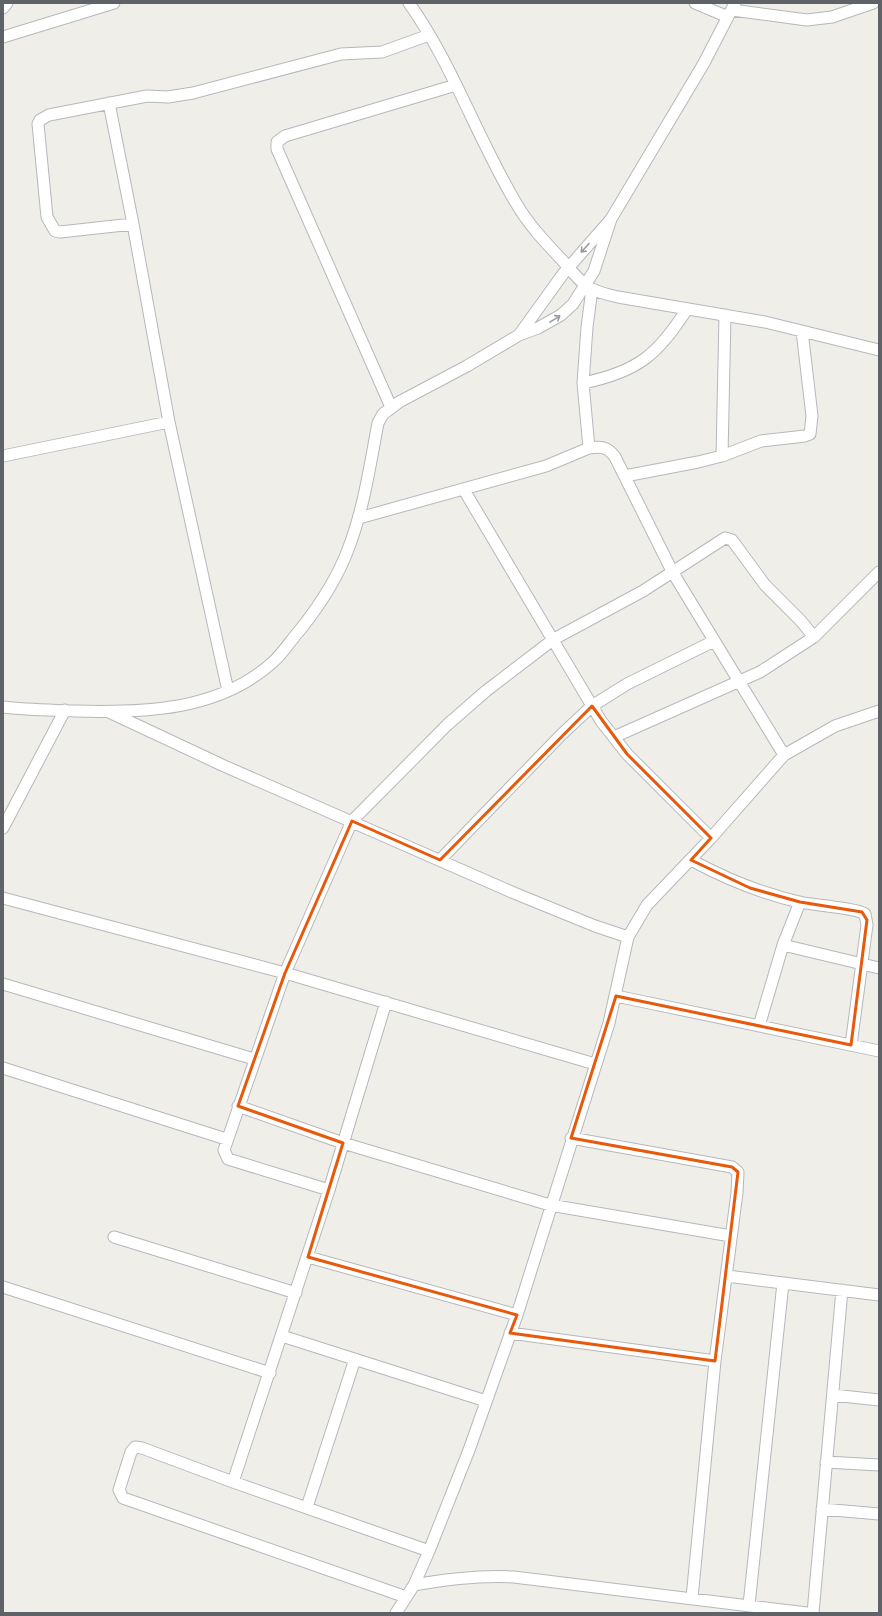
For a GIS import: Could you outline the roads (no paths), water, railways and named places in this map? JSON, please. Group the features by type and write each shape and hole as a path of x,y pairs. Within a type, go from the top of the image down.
{"street":[{"path":"3,8 7,3"},
{"path":"3,37 114,3"},
{"path":"409,3 429,35 456,85 516,204 540,235 568,267 589,287 618,297 725,315 802,331 879,350"},
{"path":"695,3 732,10 808,20 821,19 873,3"},
{"path":"519,335 568,267 611,219 704,63 732,10"},
{"path":"134,224 57,232 51,226 47,217 39,121 49,115 147,96 168,97 193,93 341,54 382,52 429,35"},
{"path":"391,407 277,149 277,142 285,136 456,85"},
{"path":"109,103 134,224 169,422 228,691"},
{"path":"589,448 583,383 589,287 602,251 611,219"},
{"path":"3,707 109,712 165,709 203,700 228,691 248,680 273,662 308,620 335,578 349,548 359,518 378,423 383,414 391,407 479,359 519,335 538,328 561,315 589,287"},
{"path":"583,383 619,374 648,357 670,335 687,309"},
{"path":"722,456 725,315"},
{"path":"625,476 722,456 761,441 805,436 810,434 812,416 802,331"},
{"path":"3,456 169,422"},
{"path":"359,518 546,466 589,448 603,447 611,451 673,572 784,755"},
{"path":"464,490 554,639 592,706 614,737 627,754 711,838"},
{"path":"329,1190 228,1159 224,1150 226,1139 285,973 352,821 447,725 486,691 554,639 643,591 719,541 728,538 744,555 765,585 801,621 814,637"},
{"path":"614,737 760,672 814,637 879,572"},
{"path":"440,860 562,734 592,706 627,684 714,641"},
{"path":"3,828 65,710"},
{"path":"396,1613 414,1585 429,1551 469,1450 510,1333 616,996 628,937 647,905 691,860 784,755 835,726 879,711"},
{"path":"109,712 222,765 514,893 595,926 628,937"},
{"path":"691,860 716,874 750,888 800,902 865,914 867,925 851,1045"},
{"path":"3,898 285,973 595,1064"},
{"path":"759,1026 783,945 800,902"},
{"path":"783,945 879,968"},
{"path":"3,984 254,1059"},
{"path":"616,996 879,1051"},
{"path":"233,1482 308,1257 386,1002"},
{"path":"3,1068 226,1139"},
{"path":"238,1106 343,1143 550,1205 731,1236"},
{"path":"571,1138 736,1168 738,1178 727,1276 715,1361 692,1598"},
{"path":"114,1237 296,1293"},
{"path":"308,1257 516,1315"},
{"path":"727,1276 879,1295"},
{"path":"749,1605 783,1283"},
{"path":"3,1287 270,1373"},
{"path":"813,1613 842,1290"},
{"path":"510,1333 715,1361"},
{"path":"282,1336 486,1401"},
{"path":"307,1507 355,1359"},
{"path":"833,1395 879,1400"},
{"path":"406,1597 123,1498 119,1492 131,1452 137,1447 429,1551"},
{"path":"826,1462 879,1465"},
{"path":"822,1509 879,1514"},
{"path":"414,1585 454,1578 494,1576 692,1598 807,1613"}]}
